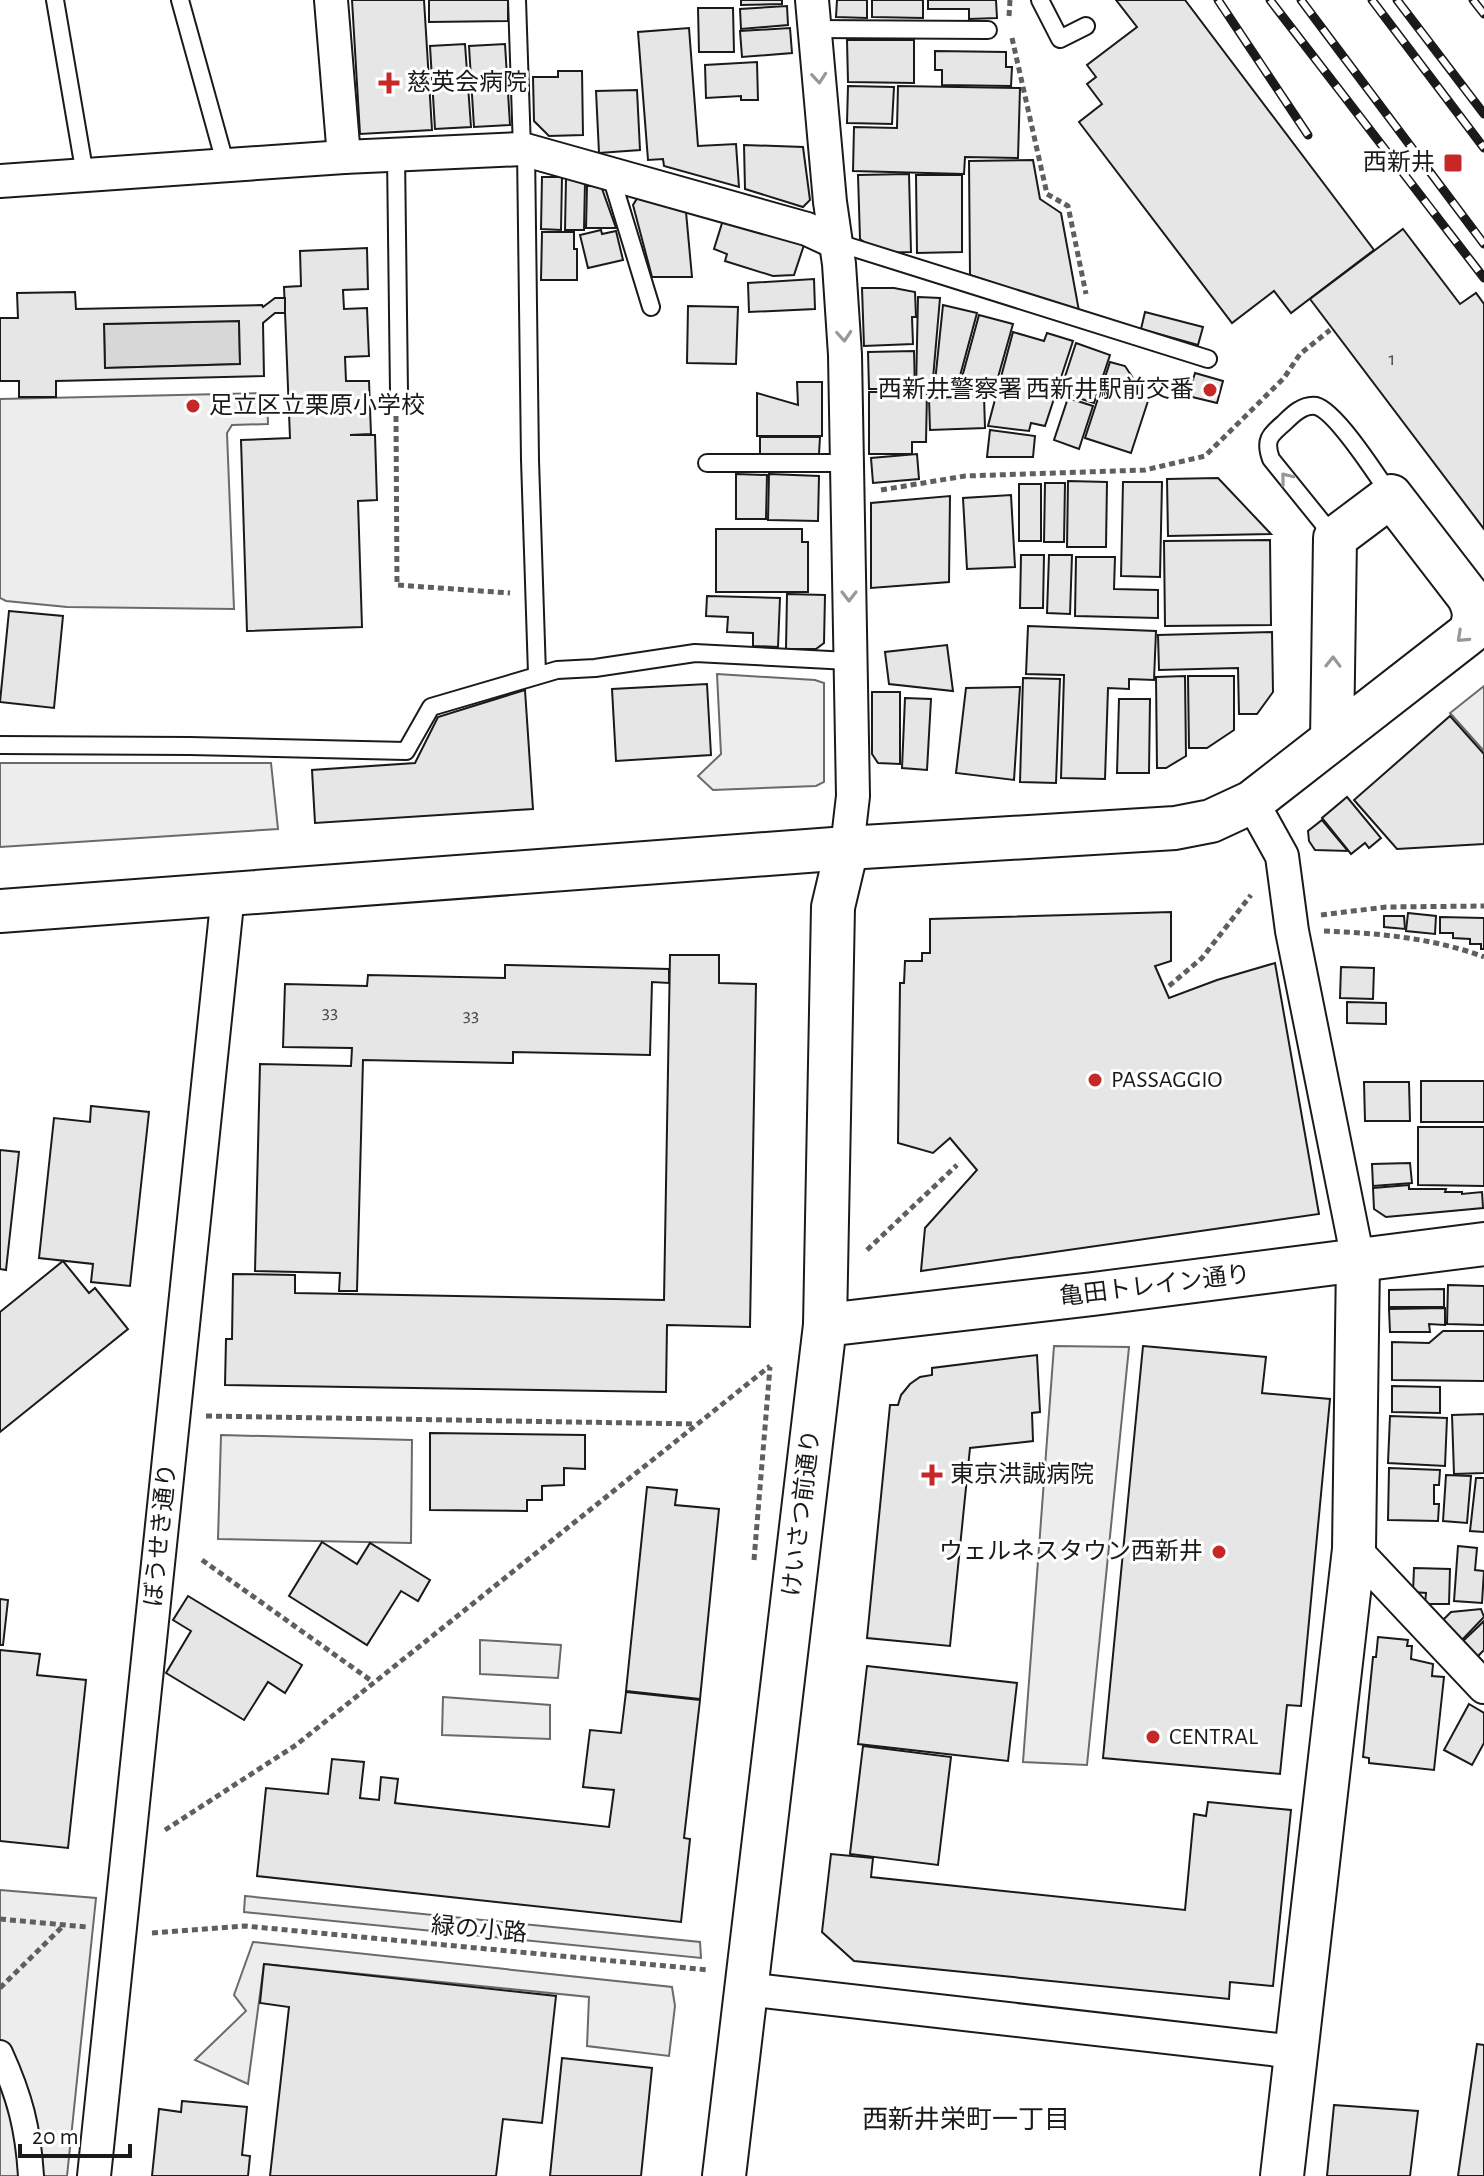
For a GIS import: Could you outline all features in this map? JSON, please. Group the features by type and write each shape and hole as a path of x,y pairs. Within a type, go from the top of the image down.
{"street":[{"path":"331,0 344,157"},
{"path":"813,14 845,355 853,796 847,848"},
{"path":"0,181 344,157 524,150 807,229 835,242"},
{"path":"0,911 847,848 1175,828 1211,821 1252,802 1332,740 1469,633 1474,622 1474,607 1468,596 1391,496 1335,538 1332,740"},
{"path":"1252,802 1282,861 1302,923 1358,1260 1354,1549 1282,2176"},
{"name":"けいさつ前通り","path":"724,2176 825,1325 833,907 847,848"},
{"name":"ぼうせき通り","path":"94,2176 228,894"},
{"name":"亀田トレイン通り","path":"825,1325 1484,1244"},
{"path":"1354,1549 1484,1687"},
{"path":"745,1989 1296,2052"},
{"path":"0,2053 18,2091 25,2120 31,2176"}],"lane":[{"path":"55,0 85,175"},
{"path":"180,0 226,166"},
{"path":"517,0 524,150 537,674"},
{"path":"1040,0 1060,39 1086,26"},
{"path":"813,14 988,30"},
{"path":"396,155 399,392"},
{"path":"610,173 651,307"},
{"path":"835,242 1208,359"},
{"path":"1335,538 1271,459 1267,447 1268,436 1299,409 1315,406 1332,415 1391,496"},
{"path":"707,463 847,463"},
{"path":"0,745 406,751 431,707 537,674 695,653 849,661"}],"path":[{"path":"1010,0 1009,27 1047,194 1068,206 1090,323"},
{"path":"848,496 965,476 1145,470 1205,456 1284,378 1300,354 1330,330"},
{"path":"399,392 395,403 397,585 535,595"},
{"path":"1169,986 1202,958 1282,861"},
{"path":"1302,923 1386,907 1484,906"},
{"path":"1302,923 1464,949 1484,957"},
{"path":"854,1250 867,1250 957,1165"},
{"path":"158,1834 296,1745 770,1366"},
{"path":"197,1416 697,1424"},
{"path":"202,1560 373,1682"},
{"path":"0,1919 96,1928"},
{"path":"0,1988 64,1925"},
{"name":"緑の小路","path":"147,1933 245,1926 709,1970"}],"shaded area":[{"path":"239,321 240,364 105,368 104,324"},
{"path":"267,393 268,424 232,425 227,433 234,609 67,607 0,598 0,399"},
{"path":"717,674 824,683 824,782 816,786 713,790 698,776 721,754"},
{"path":"1484,686 1484,751 1450,713"},
{"path":"0,763 271,763 278,829 0,847"},
{"path":"1054,1346 1129,1347 1087,1765 1023,1762"},
{"path":"221,1435 412,1440 411,1543 218,1539"},
{"path":"480,1640 561,1645 558,1678 480,1674"},
{"path":"443,1697 550,1705 550,1739 442,1735"},
{"path":"0,1890 96,1898 67,2176 0,2176"},
{"path":"245,1896 700,1942 701,1958 244,1912"},
{"path":"253,1942 672,1987 675,2006 669,2056 587,2046 589,1997 264,1964 248,2084 195,2060 246,2011 234,1995"}],"building":[{"path":"352,0 424,0 432,130 360,134"},
{"path":"429,0 508,0 508,21 429,22"},
{"path":"741,0 782,0 782,4 741,5"},
{"path":"837,0 867,0 867,18 836,17"},
{"path":"872,0 923,0 923,18 872,17"},
{"path":"928,0 996,0 997,18 969,19 969,9 928,9"},
{"path":"1116,0 1185,0 1374,250 1291,313 1274,291 1232,323 1079,122 1102,104 1087,84 1096,77 1087,65 1137,27"},
{"path":"787,6 788,25 741,29 740,9"},
{"path":"698,8 733,8 734,52 699,52"},
{"path":"689,28 698,146 736,144 739,187 664,166 663,159 648,160 638,32"},
{"path":"790,28 792,53 742,57 740,31"},
{"path":"847,40 914,40 914,83 848,82"},
{"path":"465,44 471,127 435,129 430,46"},
{"path":"505,44 510,125 474,127 469,46"},
{"path":"935,51 1006,52 1006,67 1012,67 1011,86 942,85 942,70 935,70"},
{"path":"757,62 758,100 741,100 741,96 706,98 705,65"},
{"path":"558,71 582,71 583,135 549,136 534,121 533,77 558,77"},
{"path":"848,86 894,87 892,124 847,123"},
{"path":"898,86 1020,88 1018,158 965,157 964,174 853,171 854,127 897,128"},
{"path":"637,90 640,150 599,153 596,91"},
{"path":"744,145 803,147 810,200 803,207 745,189"},
{"path":"1033,160 1040,199 1061,213 1079,311 970,275 969,161"},
{"path":"909,174 911,252 879,253 860,239 858,175"},
{"path":"916,175 962,175 962,252 917,253"},
{"path":"542,177 562,177 561,230 541,229"},
{"path":"566,178 585,182 584,230 565,230"},
{"path":"587,186 601,186 616,228 586,228"},
{"path":"638,197 686,212 692,277 652,277 633,205"},
{"path":"723,220 804,245 794,275 773,276 725,261 727,254 714,249"},
{"path":"1403,229 1460,304 1476,293 1484,304 1484,529 1310,299"},
{"path":"601,230 602,234 616,231 623,260 588,268 580,235"},
{"path":"542,232 574,232 577,280 541,280"},
{"path":"367,248 368,289 343,290 344,309 367,308 369,356 345,357 346,381 369,381 371,434 350,435 375,435 377,500 358,501 362,627 247,631 241,440 290,438 284,287 301,286 300,251"},
{"path":"814,279 815,309 749,312 748,283"},
{"path":"862,288 894,288 915,292 913,344 864,346"},
{"path":"75,292 76,309 263,307 275,298 285,298 285,313 275,313 263,323 264,376 56,381 56,397 19,397 19,381 0,381 0,318 18,318 17,293","holes":["239,321 240,364 105,368 104,324"]},
{"path":"918,297 940,298 932,390 916,389"},
{"path":"943,305 977,313 957,387 935,382"},
{"path":"688,306 738,307 736,364 687,363"},
{"path":"1145,312 1203,327 1198,345 1141,329"},
{"path":"979,315 1013,324 995,388 958,392"},
{"path":"1013,332 1044,341 1047,333 1073,341 1045,426 1031,423 1029,431 988,426"},
{"path":"1076,343 1110,355 1094,403 1060,392"},
{"path":"914,351 915,389 869,389 868,352"},
{"path":"1110,362 1125,366 1148,401 1131,453 1085,438"},
{"path":"1195,373 1223,381 1217,403 1188,396"},
{"path":"797,382 822,382 822,436 757,436 757,393 798,405"},
{"path":"869,392 927,392 926,442 912,442 912,454 869,454"},
{"path":"984,396 985,428 930,430 929,398"},
{"path":"1068,398 1093,406 1079,449 1054,440"},
{"path":"990,430 1035,436 1033,457 987,457"},
{"path":"760,437 820,437 819,454 760,455"},
{"path":"917,454 919,479 873,483 871,458"},
{"path":"736,474 767,475 766,519 736,519"},
{"path":"769,474 819,476 818,521 768,520"},
{"path":"1218,478 1271,534 1168,536 1167,479"},
{"path":"1068,481 1107,482 1106,547 1067,547"},
{"path":"1123,482 1162,482 1160,577 1121,576"},
{"path":"1045,483 1065,483 1064,542 1044,542"},
{"path":"1019,484 1041,484 1041,541 1019,541"},
{"path":"1011,495 1015,567 967,569 963,498"},
{"path":"950,496 949,582 871,588 871,503"},
{"path":"716,529 802,529 802,542 808,542 808,592 716,592"},
{"path":"1270,540 1271,625 1165,626 1164,541"},
{"path":"1021,555 1044,555 1043,608 1020,608"},
{"path":"1049,555 1072,555 1070,614 1047,613"},
{"path":"1076,557 1115,557 1114,589 1158,590 1158,618 1075,616"},
{"path":"787,594 825,595 824,643 816,649 786,649"},
{"path":"707,596 780,598 778,647 753,646 753,633 727,632 728,617 706,616"},
{"path":"9,611 63,616 54,708 0,702"},
{"path":"1028,626 1156,631 1154,680 1129,679 1129,689 1108,688 1105,779 1061,778 1064,675 1026,674"},
{"path":"1272,632 1273,692 1257,714 1239,714 1238,668 1159,670 1158,635"},
{"path":"947,645 953,691 889,684 885,652"},
{"path":"1185,676 1186,756 1166,768 1157,768 1156,677"},
{"path":"1188,676 1234,676 1234,730 1207,748 1189,748"},
{"path":"1023,678 1060,679 1056,783 1020,782"},
{"path":"707,684 711,755 616,761 612,689"},
{"path":"1020,687 1014,780 956,773 966,688"},
{"path":"525,690 533,809 315,823 312,770 415,763 438,717"},
{"path":"872,692 900,692 900,764 878,763 872,754"},
{"path":"905,698 931,699 927,770 902,768"},
{"path":"1119,699 1150,699 1149,773 1117,773"},
{"path":"1450,716 1484,754 1484,844 1397,849 1354,800"},
{"path":"1347,797 1381,838 1369,848 1365,843 1351,854 1322,818"},
{"path":"1322,820 1348,851 1315,850 1309,841 1308,831"},
{"name":"PASSAGGIO","path":"1171,912 1171,961 1155,966 1169,998 1275,963 1319,1214 921,1271 925,1228 977,1170 950,1138 933,1153 898,1143 900,983 904,983 905,961 922,961 922,953 930,953 930,919"},
{"path":"1408,913 1436,916 1435,934 1406,931"},
{"path":"1384,916 1404,916 1405,929 1384,927"},
{"path":"1440,917 1484,918 1484,949 1481,949 1481,944 1470,944 1470,939 1453,938 1453,933 1440,933"},
{"path":"670,955 719,955 719,983 756,984 750,1327 667,1325 666,1392 225,1385 226,1339 232,1339 233,1274 295,1275 295,1293 664,1300"},
{"path":"505,965 669,969 669,983 652,982 650,1055 513,1052 513,1063 363,1060 357,1291 339,1291 340,1273 255,1271 260,1064 351,1066 352,1048 283,1047 285,984 367,986 368,975 505,978"},
{"path":"1341,967 1374,968 1373,999 1340,998"},
{"path":"1347,1002 1386,1003 1386,1024 1347,1023"},
{"path":"1421,1081 1484,1081 1484,1122 1421,1122"},
{"path":"1364,1082 1409,1082 1410,1121 1365,1121"},
{"path":"91,1106 149,1112 130,1286 91,1282 93,1264 39,1258 54,1118 90,1122"},
{"path":"1418,1127 1484,1127 1484,1186 1418,1185"},
{"path":"0,1150 19,1152 6,1270 0,1269"},
{"path":"1410,1163 1412,1183 1373,1186 1372,1164"},
{"path":"1409,1185 1409,1189 1446,1189 1445,1192 1462,1194 1482,1192 1483,1208 1386,1217 1374,1209 1373,1188"},
{"path":"63,1261 89,1293 95,1288 128,1329 0,1432 0,1312"},
{"path":"1448,1285 1484,1286 1484,1325 1447,1324"},
{"path":"1444,1289 1444,1307 1389,1307 1389,1290"},
{"path":"1445,1308 1445,1325 1429,1324 1430,1332 1390,1332 1389,1309"},
{"path":"1443,1331 1484,1331 1484,1381 1392,1380 1392,1342 1429,1343"},
{"name":"ウェルネスタウン西新井","path":"1143,1346 1266,1357 1262,1393 1330,1399 1301,1706 1287,1705 1280,1774 1103,1758"},
{"path":"1037,1355 1040,1412 1032,1413 1033,1441 970,1448 950,1646 867,1638 890,1405 898,1405 910,1384 920,1377 932,1375 932,1368"},
{"path":"1392,1386 1440,1387 1440,1413 1392,1412"},
{"path":"1484,1414 1484,1473 1454,1474 1452,1415"},
{"path":"1390,1416 1447,1418 1445,1466 1388,1463"},
{"path":"430,1433 585,1435 585,1469 564,1468 564,1485 542,1486 542,1500 527,1500 527,1511 430,1510"},
{"path":"1389,1468 1440,1470 1439,1485 1434,1485 1434,1504 1439,1504 1438,1521 1388,1520"},
{"path":"1446,1475 1471,1476 1467,1523 1443,1521"},
{"path":"1476,1478 1484,1478 1484,1532 1470,1531"},
{"path":"647,1487 677,1490 675,1505 719,1509 700,1699 626,1691"},
{"path":"322,1542 357,1564 370,1543 430,1580 418,1601 401,1591 367,1645 289,1596"},
{"path":"1458,1546 1477,1548 1475,1570 1484,1571 1482,1603 1454,1601"},
{"path":"1414,1568 1450,1569 1449,1604 1425,1604 1426,1593 1413,1592"},
{"path":"188,1596 302,1665 285,1693 268,1682 244,1720 166,1673 191,1631 173,1620"},
{"path":"0,1599 8,1600 3,1645 0,1645"},
{"path":"1481,1609 1484,1617 1461,1641 1442,1621 1451,1612"},
{"path":"1484,1621 1484,1650 1477,1657 1462,1642"},
{"path":"1378,1637 1408,1640 1407,1646 1412,1646 1411,1659 1433,1664 1432,1676 1444,1677 1434,1770 1369,1763 1369,1758 1363,1757 1373,1657 1376,1657"},
{"path":"0,1650 40,1654 37,1675 86,1680 68,1848 0,1841"},
{"path":"867,1666 1017,1683 1008,1761 858,1744"},
{"path":"626,1692 700,1700 684,1838 690,1839 681,1922 257,1876 266,1788 328,1794 332,1759 364,1762 360,1798 379,1800 381,1777 398,1779 395,1803 609,1827 614,1790 583,1787 590,1730 621,1733"},
{"path":"1469,1704 1484,1713 1484,1743 1472,1765 1444,1750"},
{"path":"863,1746 951,1757 938,1865 850,1854"},
{"path":"1208,1802 1291,1810 1273,1986 1230,1982 1229,1999 854,1961 822,1932 831,1854 873,1858 871,1877 1185,1910 1194,1814 1206,1816"},
{"path":"264,1964 556,1996 542,2123 503,2119 496,2176 270,2176 289,2007 260,2003"},
{"path":"1477,2044 1484,2045 1484,2176 1458,2176"},
{"path":"562,2058 652,2068 641,2176 550,2176"},
{"path":"182,2101 247,2107 242,2155 250,2156 248,2176 152,2176 159,2109 181,2112"},
{"path":"1334,2105 1418,2111 1410,2176 1327,2176"}],"railway":[{"path":"1218,0 1308,135"},
{"path":"1270,0 1484,278"},
{"path":"1301,0 1484,244"},
{"path":"1372,0 1484,148"},
{"path":"1397,0 1484,114"},
{"path":"1473,0 1484,14"}],"place":[{"name":"慈英会病院","path":"389,83"},
{"name":"西新井","path":"1453,163"},
{"name":"西新井警察署 西新井駅前交番","path":"1210,390"},
{"name":"足立区立栗原小学校","path":"193,406"},
{"name":"PASSAGGIO","path":"1095,1080"},
{"name":"東京洪誠病院","path":"932,1475"},
{"name":"ウェルネスタウン西新井","path":"1219,1552"},
{"name":"CENTRAL","path":"1153,1737"}],"district":[{"name":"西新井栄町一丁目","path":"966,2120"}]}
